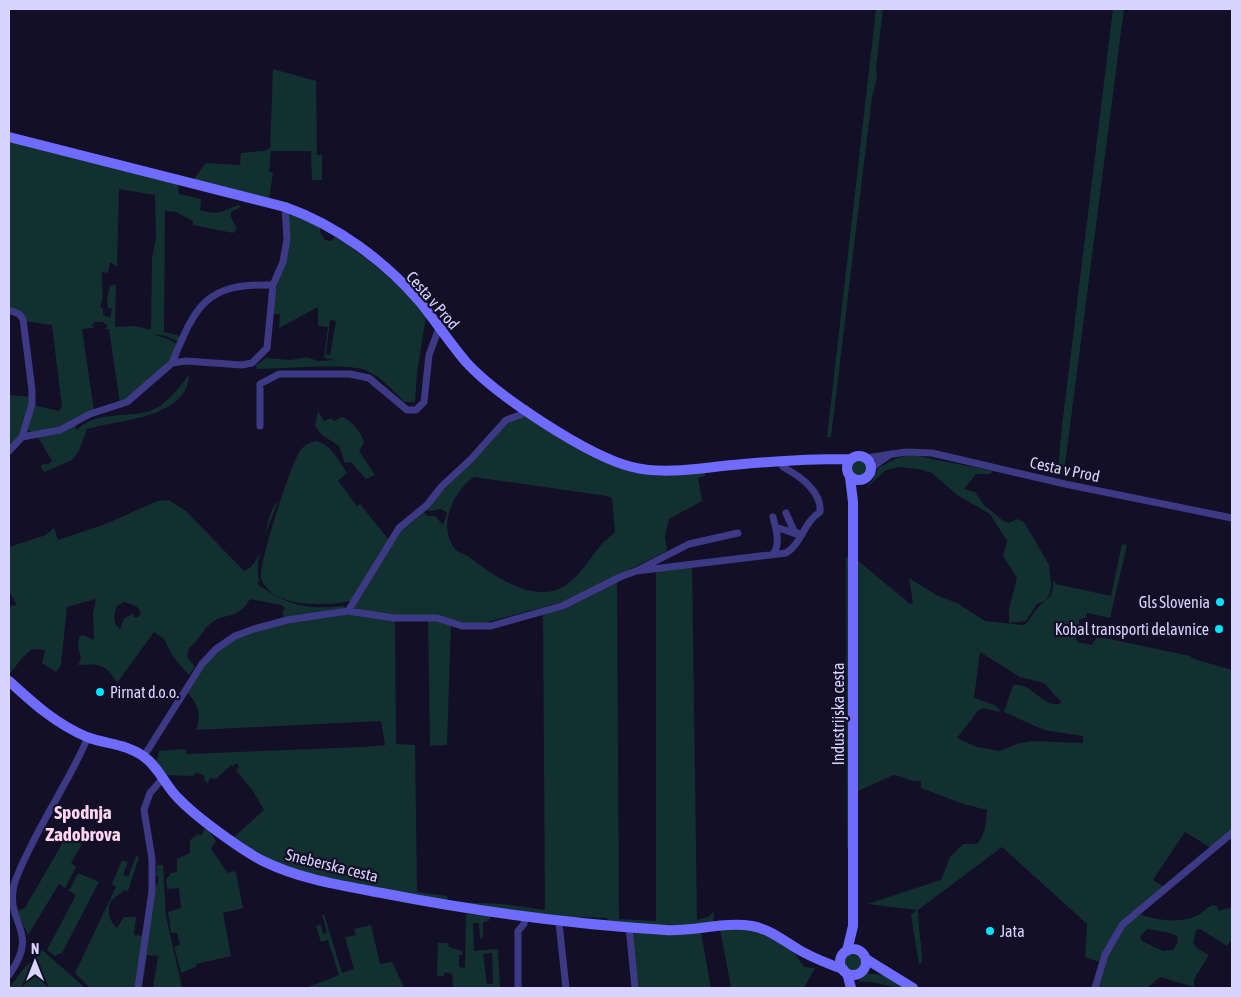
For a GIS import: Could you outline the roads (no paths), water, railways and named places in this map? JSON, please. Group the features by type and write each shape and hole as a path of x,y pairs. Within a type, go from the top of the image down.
{"street":[{"name":"Cesta v Prod","path":"9,137 285,207 328,225 381,265 419,301 439,328 478,373 573,442 631,467 655,470 781,460 850,459"},
{"path":"172,363 242,365 252,363 267,348 273,285 283,262 287,239 285,207"},
{"path":"22,437 60,430 90,414 128,402 172,363 191,319 205,302 225,289 237,286 273,285"},
{"path":"9,310 19,314 23,320 32,390 32,404 22,437 9,450"},
{"path":"260,426 260,384 278,374 330,372 369,378 406,410 416,410 424,402 429,355 439,328"},
{"path":"348,611 399,528 427,505 442,486 471,459 506,420 520,415 526,409"},
{"name":"Cesta v Prod","path":"866,458 912,452 932,453 1047,480 1232,518"},
{"path":"871,468 866,458 856,456 850,459 848,474 861,480 867,477 871,468 891,454"},
{"name":"Cesta v Prod","path":"824,459 848,474"},
{"path":"636,571 774,554 791,550 809,521 820,512 820,507 810,487 802,479 783,467 781,460"},
{"name":"Industrijska cesta","path":"848,474 852,502 853,926 841,961 851,988"},
{"name":"Industrijska cesta","path":"852,502 861,480"},
{"path":"786,513 794,531 801,535"},
{"path":"773,517 776,527 777,549 774,554"},
{"path":"776,527 791,534 801,535"},
{"path":"144,756 189,680 216,649 235,636 262,626 287,620 348,611 394,618 437,618 462,626 491,626 562,606 689,544 738,533"},
{"name":"Sneberska cesta","path":"9,681 43,712 88,738 130,749 144,756 178,798 191,810 246,851 276,866 344,886 450,907 559,923 687,930 740,924 750,925 769,932 804,953 845,971"},
{"path":"9,975 20,956 23,940 23,934 10,903 12,883 88,738"},
{"path":"138,988 152,891 152,858 144,810 150,793 163,778"},
{"path":"1094,988 1106,955 1122,925 1232,833"},
{"path":"518,988 518,931 524,924 525,917"},
{"path":"559,923 566,988"},
{"path":"629,926 635,988"},
{"name":"Industrijska cesta","path":"853,926 863,955"},
{"path":"821,960 845,953 863,955 885,972 912,988"},
{"path":"855,988 861,972 863,955"},
{"path":"845,971 885,972"}],"place":[{"name":"Gls Slovenia","path":"1220,602"},
{"name":"Kobal transporti delavnice","path":"1219,629"},
{"name":"Pirnat d.o.o.","path":"100,692"},
{"name":"Jata","path":"990,931"}],"district":[{"name":"Spodnja Zadobrova","path":"83,823"}]}
